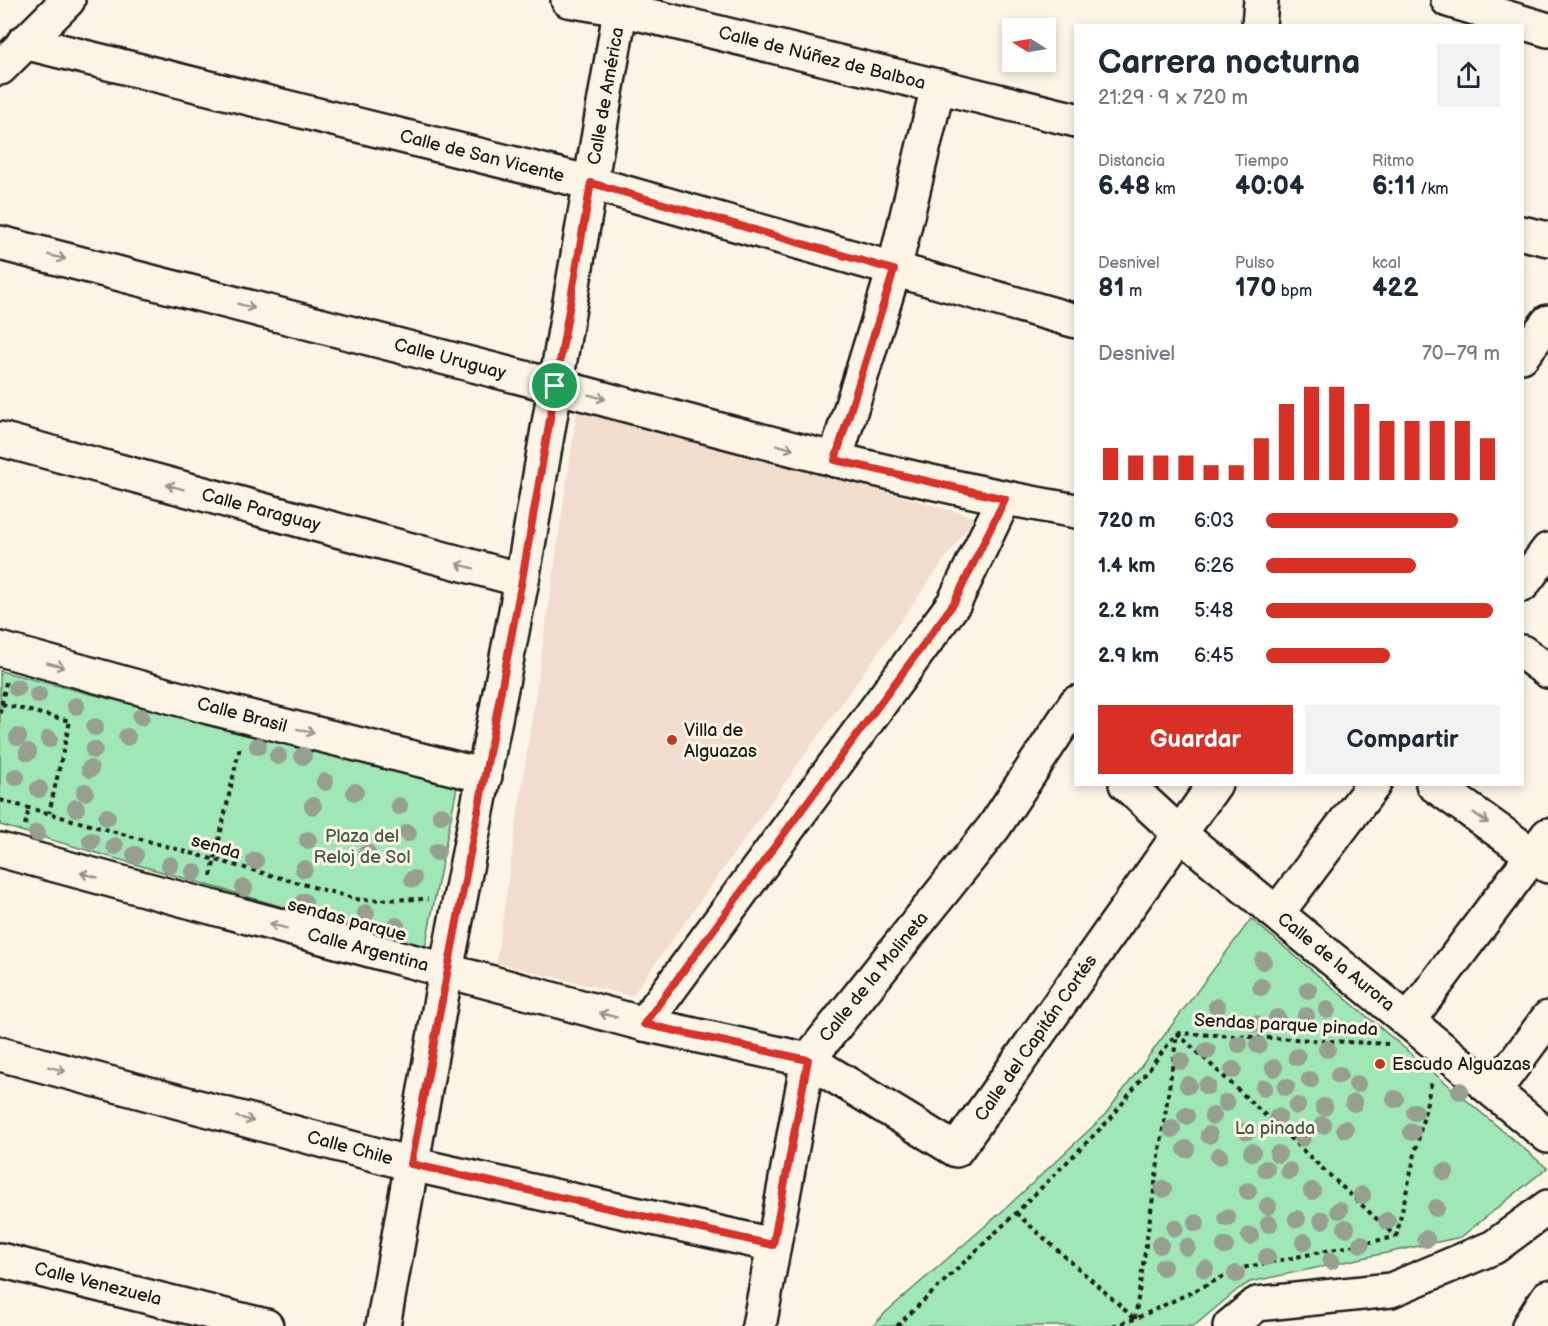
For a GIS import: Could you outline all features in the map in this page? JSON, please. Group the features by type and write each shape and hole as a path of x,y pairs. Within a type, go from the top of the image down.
{"street":[{"path":"0,68 68,0"},
{"name":"Calle de Núñez de Balboa","path":"568,0 622,5 1074,120"},
{"path":"1258,24 1261,0"},
{"path":"1449,0 1548,30"},
{"name":"Calle de América","path":"383,1326 446,971 522,580 622,5"},
{"name":"Calle de San Vicente","path":"24,42 591,183 1074,320"},
{"path":"835,460 894,270 938,86"},
{"path":"1524,233 1548,239"},
{"name":"Calle Uruguay","path":"0,243 835,460 1005,499 1074,511"},
{"path":"1524,353 1548,322"},
{"name":"Calle Paraguay","path":"0,439 522,580"},
{"path":"644,1024 954,603 1005,499"},
{"path":"1524,582 1548,550"},
{"name":"Calle Brasil","path":"0,649 209,707 484,776"},
{"path":"1524,653 1548,671"},
{"name":"Calle de la Molineta","path":"759,1326 808,1060 994,827 1071,722"},
{"name":"Calle de la Aurora","path":"1128,786 1180,834 1277,913 1400,1033 1439,1047 1548,1136"},
{"name":"Calle del Capitán Cortés","path":"808,1060 956,1150 1214,786"},
{"path":"1277,913 1372,786"},
{"path":"1400,1033 1543,852 1436,786"},
{"name":"Calle Argentina","path":"0,850 644,1024 808,1060"},
{"path":"1494,1091 1548,1018"},
{"name":"Calle Chile","path":"0,1054 411,1164 773,1245"},
{"path":"1230,1326 1257,1304 1391,1290 1494,1247 1548,1208"},
{"name":"Calle Venezuela","path":"0,1260 266,1326"},
{"path":"1529,1326 1548,1297"}],"path":[{"path":"2,704 70,722 49,813"},
{"name":"senda","path":"204,906 241,739"},
{"name":"senda","path":"0,800 360,900 428,899"},
{"name":"sendas parque","path":"425,910 430,888"},
{"name":"Sendas parque pinada","path":"1177,1033 1400,1033"},
{"name":"Sendas parque pinada","path":"1177,1033 1396,1237 1439,1047"},
{"name":"Sendas parque pinada","path":"897,1326 1016,1213 1111,1118 1177,1033"},
{"name":"Sendas parque pinada","path":"1135,1319 1177,1033"},
{"path":"1016,1213 1135,1319"},
{"path":"1113,1326 1135,1319"}],"shaded area":[{"name":"Villa de Alguazas","path":"578,405 975,517 632,996 496,963"}],"green space":[{"name":"Plaza del Reloj de Sol","path":"0,671 457,787 425,948 0,825"},
{"name":"La pinada","path":"1251,919 1547,1168 1461,1237 1250,1282 1194,1326 873,1326 886,1312 1006,1208 1104,1116"}],"place":[{"name":"Villa de Alguazas","path":"672,740"},
{"name":"Escudo Alguazas","path":"1380,1064"}],"route":[{"path":"591,183 894,270 835,460 1005,499 954,603 644,1024 808,1060 773,1245 411,1164 522,580 555,386 591,183"}]}
